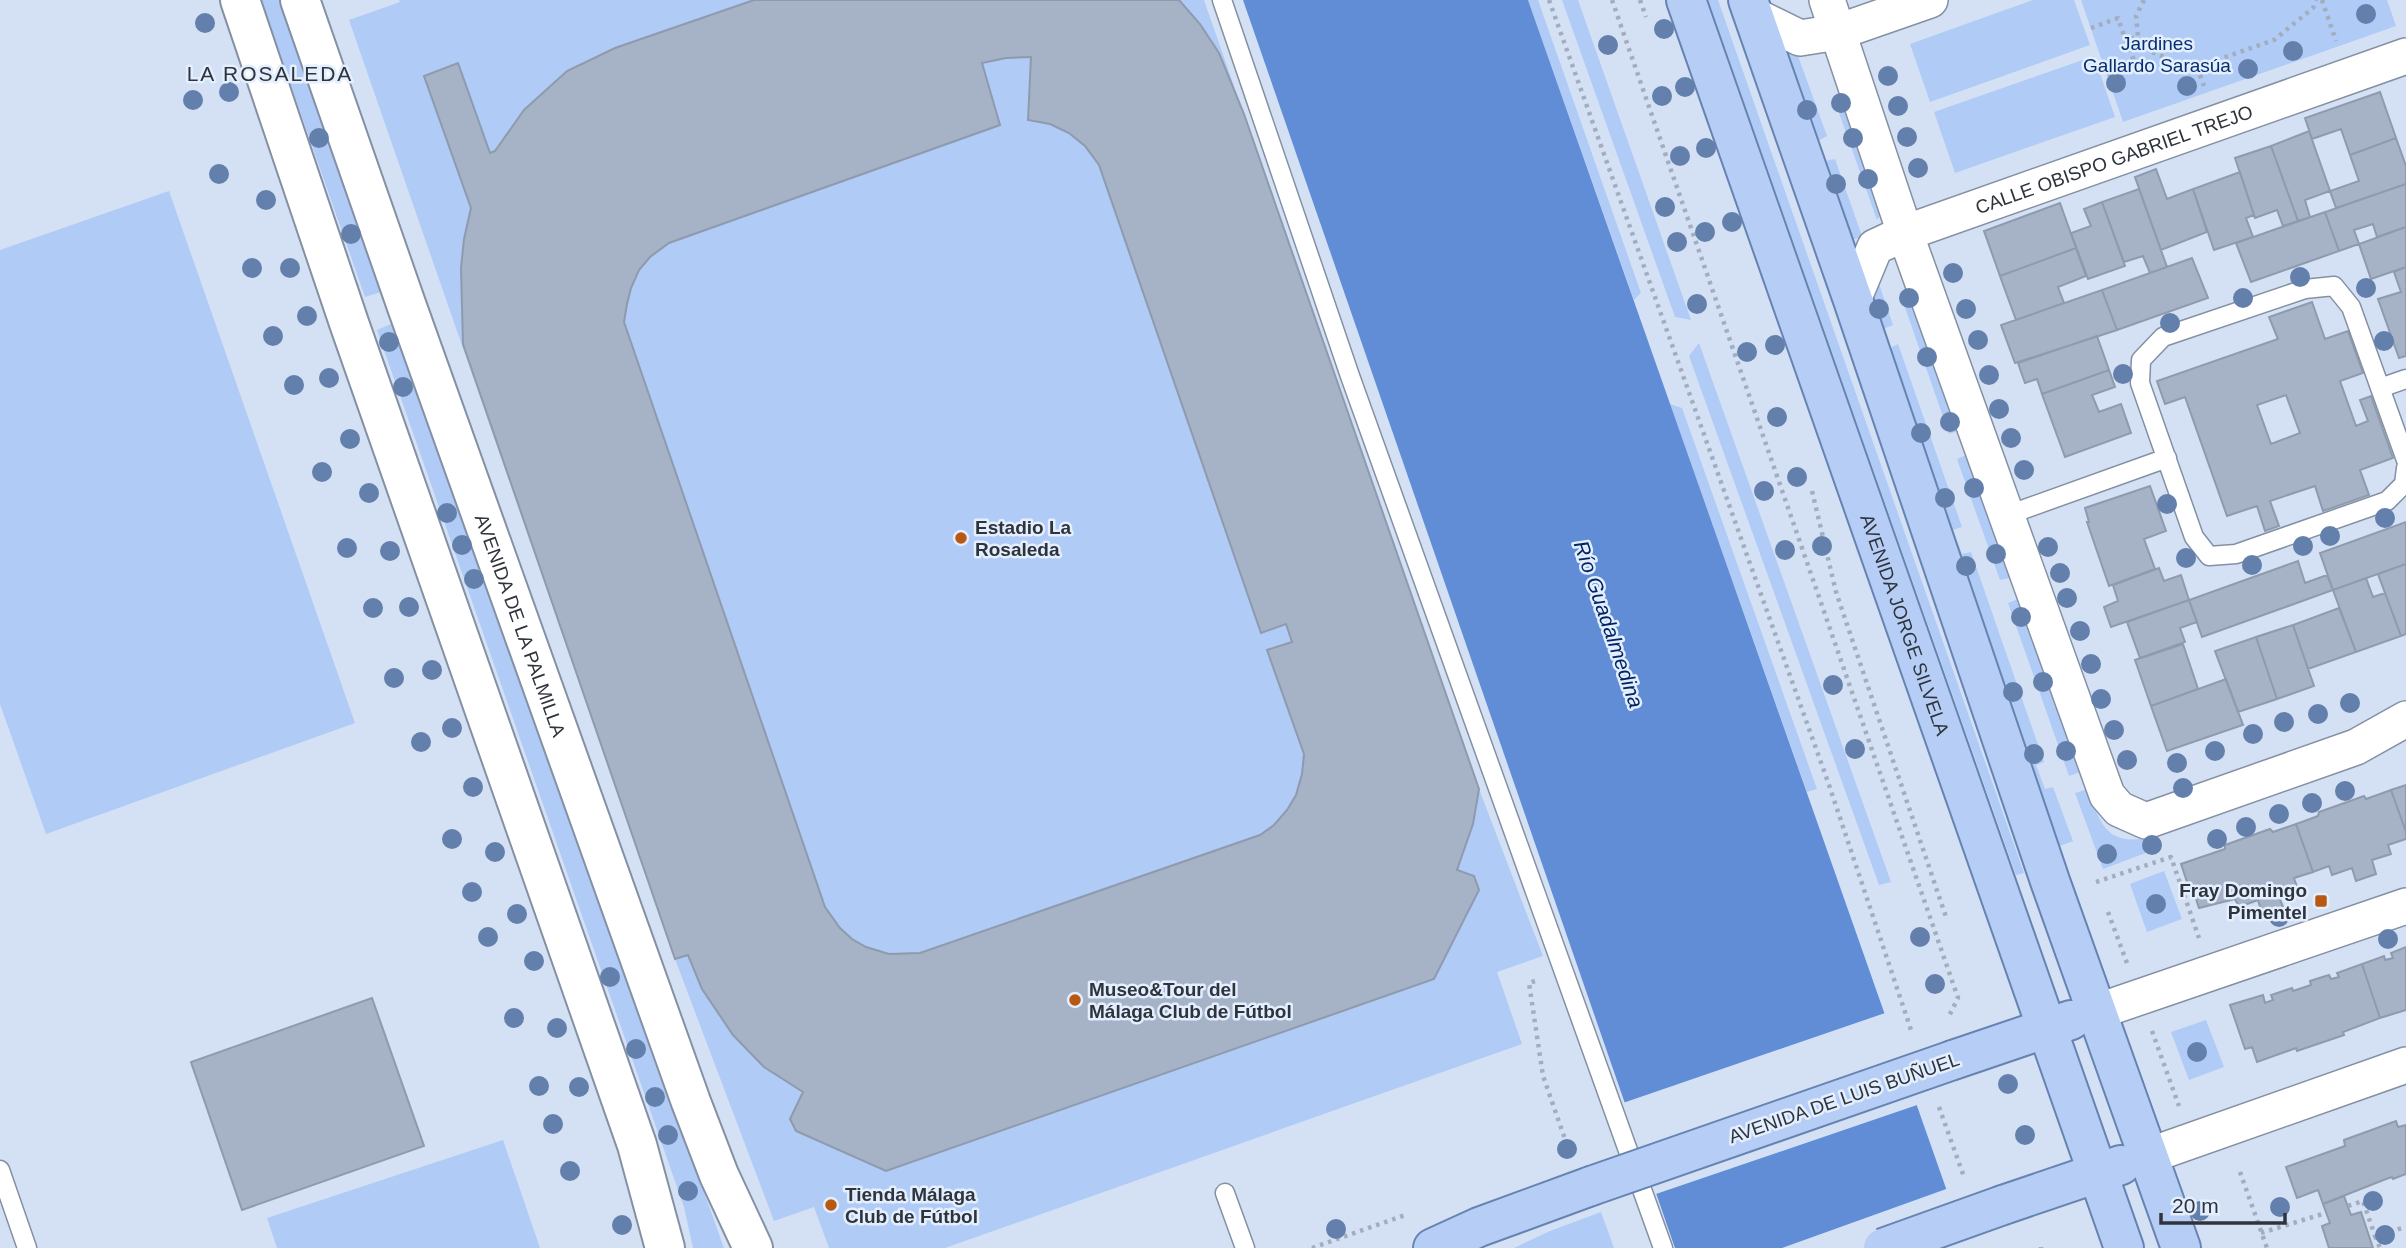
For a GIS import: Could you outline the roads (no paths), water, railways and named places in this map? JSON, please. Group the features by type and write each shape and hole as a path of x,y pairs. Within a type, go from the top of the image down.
{"main road":[{"path":"240,0 349,323 637,1145 665,1248"},
{"name":"AVENIDA DE LA PALMILLA","path":"300,0 691,1102 719,1175 753,1248"},
{"name":"AVENIDA JORGE SILVELA","path":"1686,0 2124,1248"},
{"path":"1750,8 1853,300 2096,1012 2181,1248"},
{"name":"AVENIDA DE LUIS BUÑUEL","path":"1433,1248 1479,1227 1591,1186 2096,1012"},
{"path":"1883,1248 2148,1156"}],"street":[{"path":"1827,0 1905,233 2107,795 2119,809 2146,821 2356,747 2406,719"},
{"path":"1750,8 1800,38 1838,32 1930,0"},
{"name":"CALLE OBISPO GABRIEL TREJO","path":"1853,300 1875,247 1905,233 2406,56"},
{"path":"2096,1012 2406,906"},
{"path":"2148,1156 2406,1065"}],"lane":[{"path":"1222,0 1350,376 1662,1248"},
{"path":"2405,476 2386,501 2236,554 2209,555 2194,537 2140,383 2141,360 2163,337 2305,289 2334,286 2351,307 2406,460"},
{"path":"2380,388 2406,379"},
{"path":"2005,516 2167,458"},
{"path":"0,1170 27,1248"},
{"path":"1225,1193 1244,1248"}],"water":[{"name":"Río Guadalmedina","path":"1243,0 1528,0 1967,1248 1675,1248"}],"place":[{"name":"Estadio La Rosaleda","path":"961,538"},
{"name":"Fray Domingo Pimentel","path":"2321,901"},
{"name":"Museo&Tour del Málaga Club de Fútbol","path":"1075,1000"},
{"name":"Tienda Málaga Club de Fútbol","path":"831,1205"}],"district":[{"name":"LA ROSALEDA","path":"270,73"}],"park label":[{"name":"Jardines Gallardo Sarasúa","path":"2157,54"}]}
